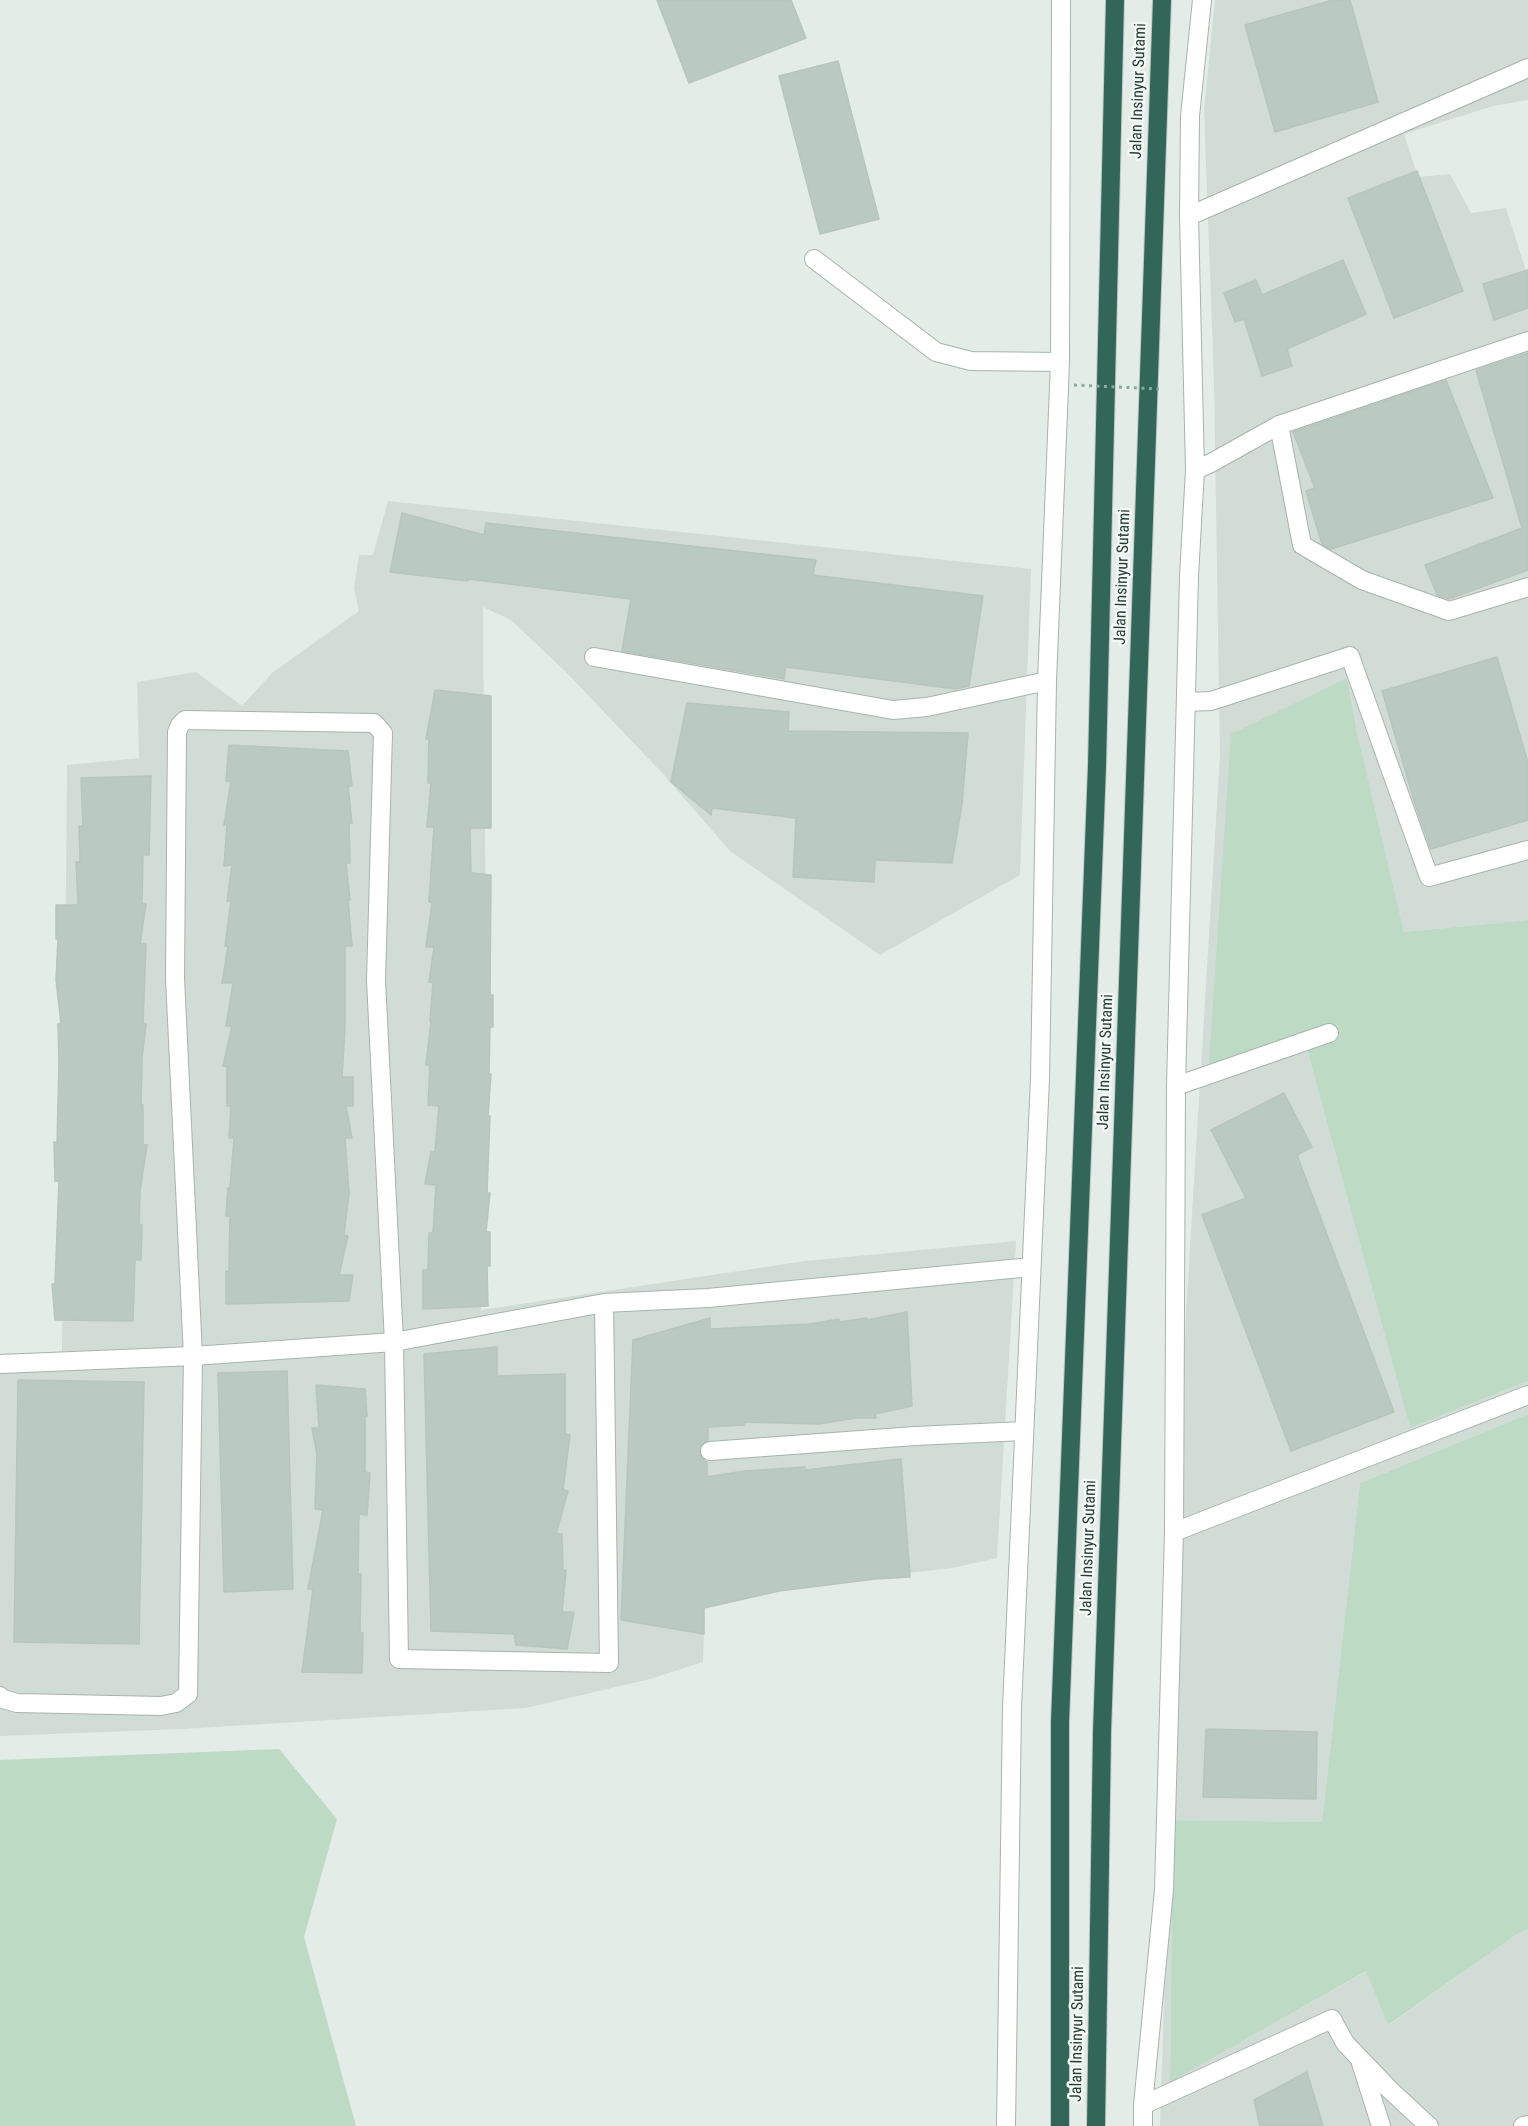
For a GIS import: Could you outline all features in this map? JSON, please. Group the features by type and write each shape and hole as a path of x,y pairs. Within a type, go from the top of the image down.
{"highway":[{"name":"Jalan Insinyur Sutami","path":"1060,2126 1060,1722 1096,777 1115,0"},
{"name":"Jalan Insinyur Sutami","path":"1096,2126 1102,1732 1162,0"}],"street":[{"path":"1006,2126 1012,1708 1040,1078 1047,681 1060,362 1061,0"},
{"path":"1143,2126 1143,2105 1164,1890 1174,1532 1176,1086 1189,576 1195,470 1189,216 1190,116 1202,0"},
{"path":"1189,216 1528,68"},
{"path":"814,260 936,352 971,361 1060,362"},
{"path":"1195,470 1212,463 1279,425 1528,341"},
{"path":"1279,425 1302,545 1362,580 1449,610 1528,587"},
{"path":"1186,702 1211,701 1350,656 1429,878 1528,850"},
{"path":"594,657 893,710 927,707 1047,681"},
{"path":"0,1696 17,1703 161,1706 176,1703 188,1694 193,1356 175,978 177,732 185,720 374,723 383,733 376,980 394,1342 399,1659 609,1663 604,1303"},
{"path":"1176,1086 1329,1033"},
{"path":"0,1364 193,1356 394,1342 604,1303 708,1298 1031,1267"},
{"path":"1174,1532 1528,1395"},
{"path":"710,1451 915,1436 1024,1431"},
{"path":"1143,2105 1332,2019 1345,2043 1390,2090 1429,2126"},
{"path":"1360,2059 1381,2126"},
{"path":"1523,2126 1528,2125"}],"path":[{"path":"1074,385 1159,389"}],"shaded area":[{"path":"1215,0 1528,0 1528,100 1493,106 1404,134 1418,177 1450,174 1471,213 1506,208 1528,277 1528,920 1404,932 1357,732 1347,678 1305,1042 1410,1428 1528,1381 1528,1414 1360,1483 1322,1822 1173,1820 1170,2081 1367,1971 1389,2025 1517,1934 1528,1929 1528,2126 1160,2126 1186,1313 1220,755 1214,382 1204,110"},
{"path":"388,501 1031,569 1020,875 880,955 730,851 664,775 566,672 511,620 483,607 486,944 481,1310 805,1261 1016,1241 997,1558 952,1568 705,1596 703,1662 650,1679 526,1708 182,1729 0,1736 0,1354 62,1352 67,765 139,758 137,682 196,672 242,706 272,673 359,611 354,588 359,555 373,555"}],"green space":[{"path":"1347,678 1357,732 1404,932 1528,920 1528,1381 1410,1428 1305,1042 1208,1079 1231,734"},
{"path":"1528,1414 1528,1929 1517,1934 1388,2025 1366,1971 1170,2082 1173,1820 1322,1822 1360,1483"},
{"path":"279,1749 337,1819 304,1937 356,2126 0,2126 0,1760"}],"building":[{"path":"657,0 791,0 806,38 689,83"},
{"path":"1333,0 1350,0 1378,102 1275,132 1245,25"},
{"path":"838,61 879,219 820,234 779,76"},
{"path":"1417,171 1463,291 1394,318 1348,198"},
{"path":"1343,260 1366,314 1287,349 1292,366 1262,376 1244,319 1235,322 1224,293 1256,280 1262,295"},
{"path":"1528,270 1528,308 1494,320 1483,284"},
{"path":"1528,353 1528,570 1449,599 1437,595 1425,565 1522,528 1476,370"},
{"path":"1446,380 1493,498 1331,549 1322,544 1306,491 1315,488 1293,432"},
{"path":"402,513 484,535 486,523 816,560 813,575 983,596 969,686 955,689 786,667 784,679 622,651 631,599 390,572"},
{"path":"1497,657 1528,763 1528,820 1431,849 1415,804 1382,691"},
{"path":"435,690 491,696 491,828 470,828 471,873 491,875 490,995 493,995 493,1027 490,1027 489,1074 491,1074 487,1193 490,1193 486,1232 490,1232 490,1266 487,1266 488,1306 423,1309 423,1270 428,1270 429,1233 433,1233 436,1185 425,1184 431,1152 435,1152 439,1106 428,1105 430,1065 426,1065 433,983 429,982 434,947 426,947 432,903 429,902 434,827 427,827 431,783 428,783 429,739 426,739"},
{"path":"687,703 789,712 788,731 968,733 962,804 952,863 875,860 874,882 793,877 796,818 712,808 711,815 671,782"},
{"path":"229,745 348,751 352,786 348,786 352,823 349,823 350,863 346,863 352,946 345,946 345,1027 342,1077 353,1077 353,1106 346,1106 352,1138 345,1138 349,1193 344,1235 348,1236 339,1275 353,1275 349,1301 226,1304 230,1216 226,1216 234,1138 229,1138 231,1106 227,1106 227,1067 223,1066 232,1026 226,1026 233,983 222,983 228,946 225,946 231,901 227,901 232,865 224,866 227,825 224,825 231,781 226,781"},
{"path":"151,776 149,855 143,855 142,904 146,904 140,944 146,944 143,1024 146,1024 142,1058 141,1105 143,1105 143,1145 147,1145 140,1191 141,1260 135,1260 133,1321 55,1320 52,1284 55,1284 59,1181 55,1181 54,1142 57,1143 58,1024 61,1024 56,980 58,939 56,939 56,905 78,905 76,862 80,862 79,826 83,826 81,778"},
{"path":"1284,1093 1312,1147 1297,1155 1394,1412 1291,1451 1202,1215 1246,1198 1211,1130"},
{"path":"907,1312 912,1406 875,1414 876,1418 856,1418 819,1424 744,1422 744,1425 708,1427 708,1440 700,1446 699,1451 701,1458 707,1462 707,1477 744,1471 805,1467 805,1470 901,1459 910,1577 779,1591 704,1608 704,1634 621,1620 633,1340 710,1318 710,1329 810,1324 839,1319 839,1322 867,1318 867,1320"},
{"path":"497,1347 497,1376 565,1374 565,1434 570,1435 563,1490 568,1491 556,1534 562,1534 563,1570 566,1570 562,1612 574,1612 567,1649 516,1645 514,1634 431,1631 424,1354"},
{"path":"287,1371 293,1589 224,1592 218,1373"},
{"path":"18,1380 144,1382 139,1644 14,1642"},
{"path":"316,1385 365,1389 367,1416 365,1416 365,1472 370,1473 367,1515 359,1514 358,1574 361,1574 362,1673 302,1672 313,1589 308,1589 323,1510 315,1509 317,1454 312,1428 319,1428"},
{"path":"1206,1729 1317,1732 1316,1799 1203,1797"},
{"path":"1307,2072 1323,2126 1260,2126 1254,2100"}]}
